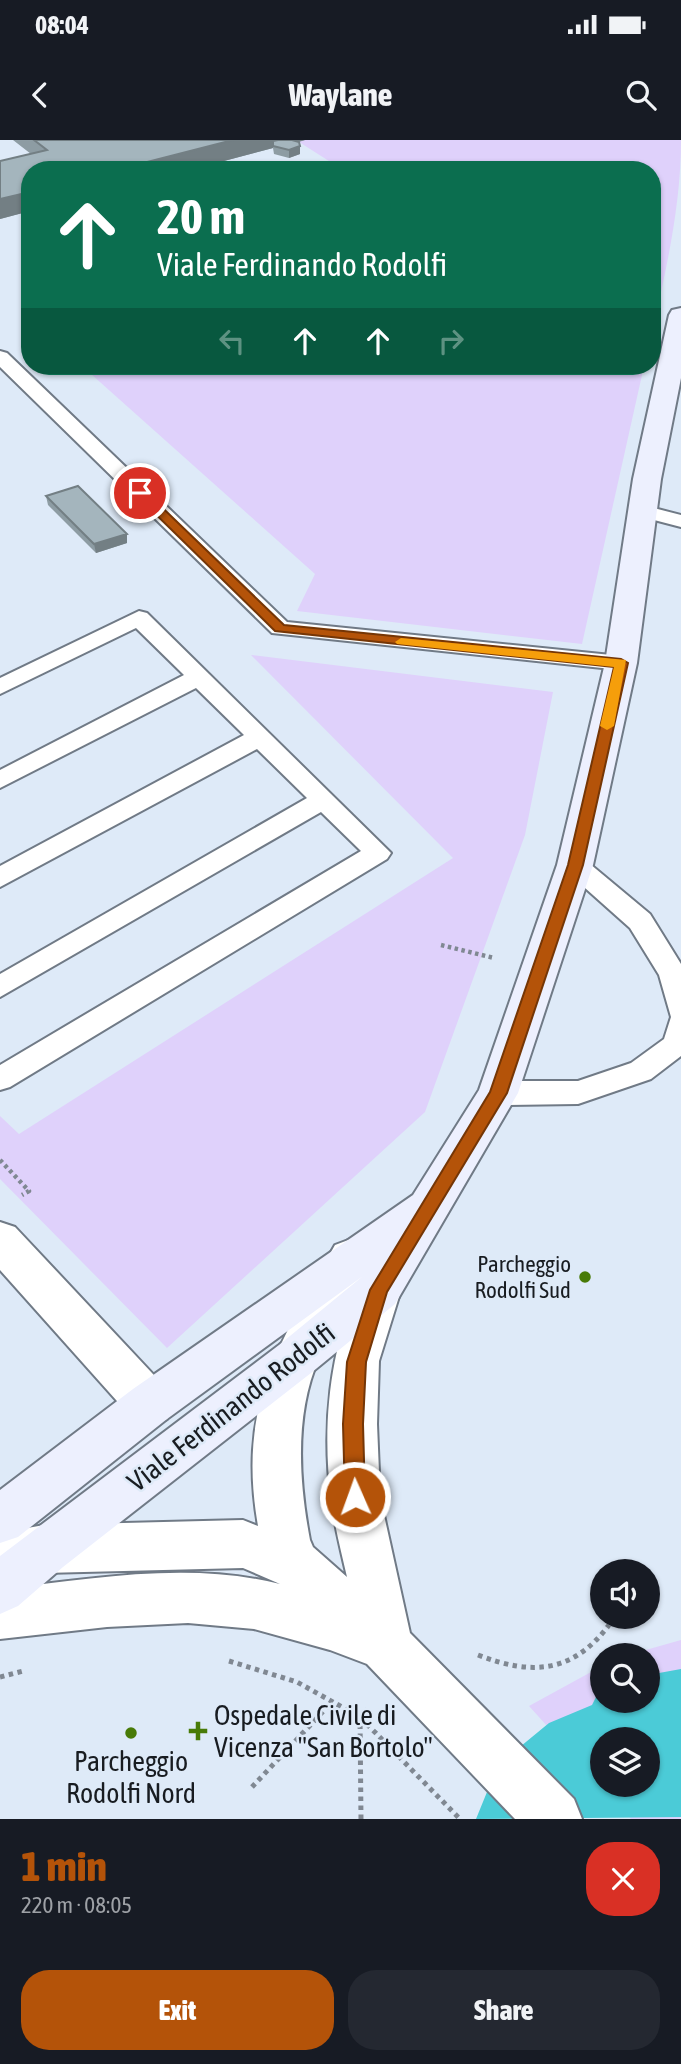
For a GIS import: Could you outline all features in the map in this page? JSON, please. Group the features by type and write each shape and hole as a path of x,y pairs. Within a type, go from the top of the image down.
{"main road":[{"name":"Viale Ferdinando Rodolfi","path":"0,1589 22,1555 295,1359 365,1274 435,1200 498,1093 575,865 621,663 642,510 681,315"},
{"name":"Viale Ferdinando Rodolfi","path":"0,1520 150,1404 365,1274"}],"street":[{"path":"0,1240 150,1404"},
{"path":"365,1274 353,1424 355,1497 387,1647"},
{"path":"292,1562 282,1535 278,1429 295,1359"},
{"path":"22,1555 243,1544 292,1562 387,1647 554,1819"},
{"path":"0,1614 142,1598 214,1599 250,1603 326,1622 387,1647"}],"lane":[{"path":"0,357 280,628 621,663"},
{"path":"642,510 681,521"},
{"path":"0,687 139,618 377,853 0,1079"},
{"path":"0,780 199,677"},
{"path":"0,878 260,737"},
{"path":"0,987 323,800"},
{"path":"575,865 640,921 673,974 681,1010"},
{"path":"498,1093 578,1092 641,1071 677,1044 681,1024"}],"path":[{"path":"0,1160 29,1191 19,1197"},
{"path":"222,1659 297,1682 360,1717 460,1819"},
{"path":"0,1677 36,1667"},
{"path":"252,1787 332,1702"},
{"path":"360,1717 361,1819"}],"shaded area":[{"path":"296,140 681,140 676,211 661,291 661,161 329,161"},
{"path":"92,375 642,375 582,644 297,611 315,574"},
{"path":"251,655 553,692 525,835 425,1112 167,1348 0,1179 0,1116 19,1134 453,858"},
{"path":"681,1640 681,1819 631,1819 611,1797 660,1797 660,1727 590,1727 590,1774 529,1706 590,1673 590,1713 660,1713 660,1646"}],"building":[{"path":"34,140 233,140 151,161 21,161 21,194 0,199 0,161 47,150"},
{"path":"292,140 299,142 300,146 289,150 273,146 273,141"},
{"path":"78,486 127,534 94,544 46,496"}],"waterway":[{"path":"660,1747 681,1743"},
{"path":"552,1819 590,1786"}],"slow traffic":[{"path":"401,642 621,663 607,726"}],"place":[{"name":"Parcheggio Rodolfi Sud","path":"585,1277"},
{"name":"Ospedale Civile di Vicenza \"San Bortolo\"","path":"198,1731"},
{"name":"Parcheggio Rodolfi Nord","path":"131,1733"}],"route":[{"path":"140,493 280,628 621,663 575,865 498,1093 379,1290 356,1362 353,1424 355,1497"}]}
